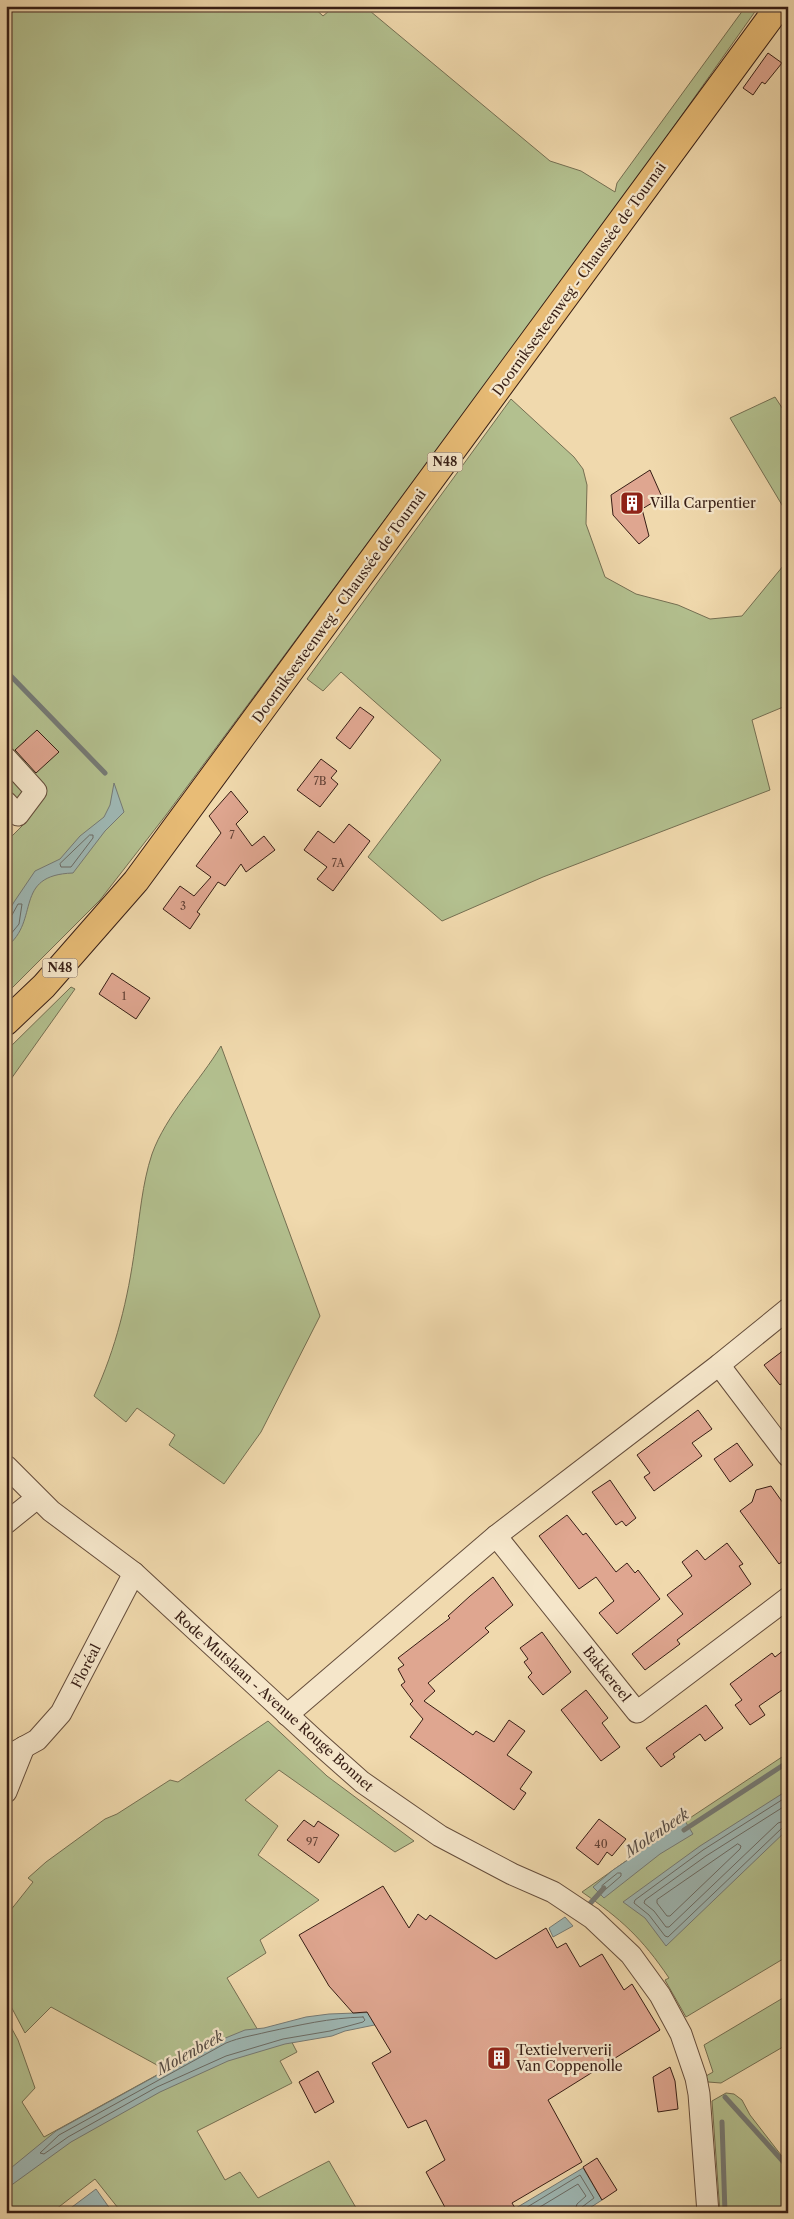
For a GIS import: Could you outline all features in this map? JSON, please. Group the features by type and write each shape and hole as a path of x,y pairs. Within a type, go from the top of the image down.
{"main road":[{"name":"Doorniksesteenweg - Chaussée de Tournai","path":"6,1022 44,986 136,881 779,6"}],"street":[{"path":"6,758 36,791 18,815 6,802"},
{"path":"286,1715 496,1536 719,1365 788,1308"},
{"path":"719,1365 788,1456"},
{"name":"Rode Mutslaan - Avenue Rouge Bonnet","path":"6,1466 37,1498 134,1573 286,1715 362,1782 425,1826 465,1850 571,1903 592,1918 631,1955 646,1975 681,2034 696,2078 699,2094 708,2213"},
{"path":"6,1523 37,1498"},
{"name":"Bakkereel","path":"496,1536 637,1712 788,1598"},
{"name":"Floréal","path":"6,1792 15,1752 37,1740 61,1713 134,1573"}],"green space":[{"path":"6,6 312,6 323,16 335,6 364,6 550,161 581,171 615,192 617,183 746,6 759,6 624,197 166,815 100,900 6,994 6,842 27,821 33,806 18,804 6,792"},
{"path":"775,397 788,417 788,515 730,418"},
{"path":"511,399 574,457 583,469 587,485 586,524 605,577 636,594 678,605 710,619 742,616 788,560 788,705 752,720 770,790 543,877 442,921 368,857 441,760 341,672 323,691 307,679"},
{"path":"71,987 75,989 6,1086 6,1051"},
{"path":"221,1046 320,1316 261,1432 224,1484 169,1445 175,1435 137,1408 126,1422 94,1396 109,1360 125,1304 144,1188 152,1154 174,1112"},
{"path":"268,1721 327,1776 414,1841 395,1852 279,1770 245,1800 278,1826 258,1855 319,1900 260,1940 266,1953 227,1978 262,2037 286,2031 297,2052 280,2061 292,2083 197,2131 225,2180 240,2172 258,2198 329,2161 359,2213 122,2213 95,2179 51,2213 6,2213 6,2018 18,2040 35,2088 22,2102 44,2137 166,2070 51,2007 25,2033 6,1997 6,1916 33,1882 28,1878 46,1862 105,1819 117,1814 170,1780 178,1782"},
{"path":"788,1753 788,1956 686,2017 665,1980 669,1978 650,1951 620,1921 582,1892 643,1849"},
{"path":"788,1995 788,2044 721,2083 708,2082 706,2076 713,2072 704,2045"},
{"path":"726,2093 734,2094 742,2100 750,2115 788,2164 788,2213 720,2213 712,2101"}],"water":[{"path":"114,783 124,812 105,831 73,873 54,876 42,882 34,890 23,925 6,947 6,916 14,902 35,871 60,859 80,836 104,817 110,805"},
{"path":"788,1790 788,1829 666,1946 645,1918 623,1902 700,1846"},
{"path":"685,1821 693,1834 660,1854 604,1898 593,1887 613,1870"},
{"path":"565,1917 573,1926 553,1937 549,1928"},
{"path":"408,2011 394,2021 345,2031 332,2036 285,2044 228,2061 160,2092 71,2142 6,2189 6,2172 56,2131 223,2039 245,2030 264,2028 306,2017 329,2014"},
{"path":"583,2168 602,2200 582,2213 518,2213 516,2208"},
{"path":"96,2189 113,2213 64,2213"}],"building":[{"path":"768,53 782,63 765,84 762,82 753,95 743,88"},
{"name":"Villa Carpentier","path":"650,470 662,497 642,509 649,536 639,544 613,515 611,495"},
{"path":"360,707 374,717 350,749 336,738"},
{"path":"37,730 59,752 36,773 15,750"},
{"path":"321,759 337,771 331,778 338,784 320,807 297,790"},
{"path":"231,791 248,812 236,824 252,846 264,836 275,850 246,872 241,864 225,886 218,882 197,912 200,914 190,929 163,909 180,886 194,896 211,877 196,866 221,833 209,816"},
{"path":"349,824 370,841 333,891 317,879 327,867 304,850 318,831 334,843"},
{"path":"112,973 150,998 136,1019 99,994"},
{"path":"788,1347 788,1379 780,1385 764,1365"},
{"path":"698,1410 712,1429 692,1443 702,1456 654,1491 644,1477 650,1473 637,1455"},
{"path":"737,1443 753,1465 730,1482 714,1459"},
{"path":"610,1480 636,1518 626,1526 622,1521 616,1525 592,1492"},
{"path":"771,1486 788,1510 788,1557 779,1564 740,1511 752,1502 756,1490"},
{"path":"567,1515 583,1535 586,1533 616,1572 627,1563 635,1573 638,1570 660,1599 617,1634 599,1613 614,1601 596,1577 579,1589 539,1536"},
{"path":"727,1543 743,1564 739,1566 751,1584 677,1640 680,1644 645,1670 632,1654 683,1614 667,1595 692,1576 682,1562 697,1550 705,1560"},
{"path":"493,1577 513,1605 485,1628 489,1632 428,1683 435,1691 424,1701 473,1735 476,1731 494,1742 509,1720 525,1731 507,1755 532,1772 520,1789 526,1793 514,1810 410,1737 423,1719 410,1704 413,1701 401,1685 405,1682 398,1669 404,1665 398,1658 450,1618 448,1616"},
{"path":"542,1632 571,1672 543,1695 528,1677 532,1673 524,1662 528,1659 520,1648"},
{"path":"788,1647 788,1686 759,1706 765,1715 750,1725 735,1705 742,1700 730,1684 772,1653 775,1657"},
{"path":"586,1690 608,1718 602,1723 620,1747 601,1761 561,1710"},
{"path":"706,1705 723,1728 705,1741 700,1734 673,1754 675,1757 661,1767 646,1748"},
{"path":"599,1819 626,1839 612,1856 607,1852 598,1865 576,1848"},
{"path":"304,1820 314,1827 318,1821 339,1835 319,1863 287,1840"},
{"name":"Textielververij Van Coppenolle","path":"383,1886 409,1928 418,1914 426,1920 430,1915 496,1959 546,1928 557,1948 566,1943 580,1967 602,1954 624,1990 632,1984 660,2030 548,2100 582,2162 512,2203 518,2213 448,2213 426,2172 445,2160 426,2120 408,2128 372,2063 391,2052 367,2012 353,2013 329,1986 299,1935"},
{"path":"670,2067 675,2081 678,2109 658,2112 653,2077"},
{"path":"318,2071 334,2102 315,2113 299,2082"},
{"path":"597,2158 617,2190 602,2200 583,2167"}],"waterway":[{"path":"6,671 105,773"},
{"name":"Molenbeek","path":"684,1830 788,1762"},
{"name":"Molenbeek","path":"586,1908 604,1888"},
{"path":"725,2097 788,2167"},
{"path":"722,2122 725,2213"}],"place":[{"name":"Villa Carpentier","path":"632,503"},
{"name":"Textielververij Van Coppenolle","path":"499,2058"}]}
